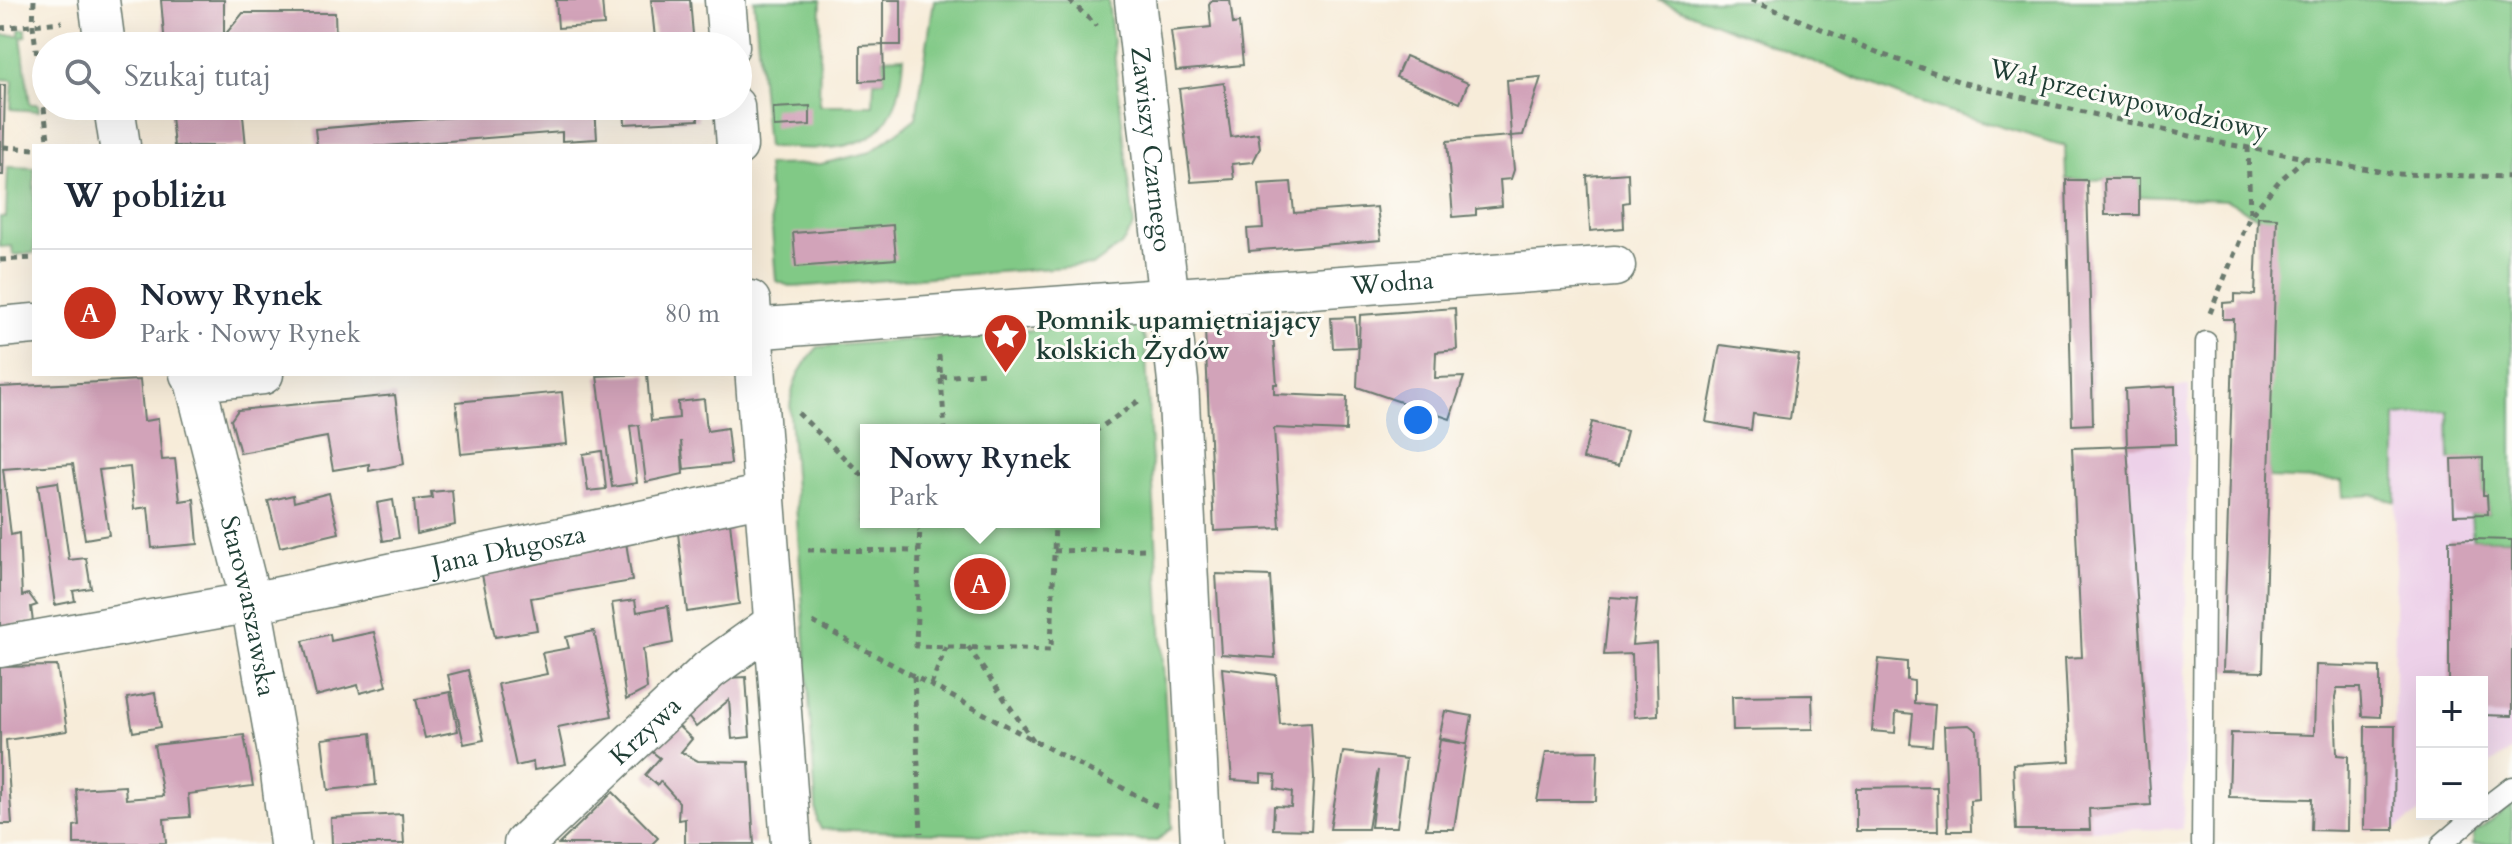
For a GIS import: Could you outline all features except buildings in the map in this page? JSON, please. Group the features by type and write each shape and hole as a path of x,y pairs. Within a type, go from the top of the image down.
{"street":[{"path":"725,0 728,32"},
{"name":"Zawiszy Czarnego","path":"1135,0 1178,381 1201,844"},
{"path":"87,10 98,32"},
{"path":"116,120 120,144"},
{"path":"735,120 737,144"},
{"name":"Wodna","path":"752,320 1170,297 1615,266"},
{"path":"0,327 32,324"},
{"path":"752,332 765,495 788,621 791,844"},
{"path":"193,377 216,376"},
{"name":"Starowarszawska","path":"193,377 251,603 280,765 290,844"},
{"name":"Jana Długosza","path":"0,647 251,603 765,495"},
{"name":"Krzywa","path":"524,844 709,670 788,621"}],"lane":[{"path":"2202,844 2206,342"},
{"path":"2488,805 2512,787"},
{"path":"2442,844 2470,820"}],"path":[{"path":"34,0 34,32"},
{"path":"1069,0 1099,28"},
{"name":"Wał przeciwpowodziowy","path":"1751,0 1884,55 1964,83 2248,147 2396,174 2512,177"},
{"path":"0,28 33,26 87,10"},
{"path":"46,120 49,144"},
{"path":"4,147 32,149"},
{"path":"2248,147 2250,216"},
{"path":"2206,342 2210,308 2250,216 2279,181 2306,158"},
{"path":"0,260 32,258"},
{"path":"939,351 945,424"},
{"path":"941,377 986,373"},
{"path":"1100,428 1148,395"},
{"path":"798,400 798,413 860,473"},
{"path":"916,528 919,531"},
{"path":"919,528 916,646 1051,650 1055,528"},
{"path":"1054,551 1156,549"},
{"path":"799,550 919,551"},
{"path":"788,621 914,676 1171,815"},
{"path":"931,685 946,647"},
{"path":"968,647 1034,741"},
{"path":"914,676 921,833"}],"shaded area":[{"path":"2189,386 2183,829 2090,830 2072,448 2126,446 2125,389"},
{"path":"2512,407 2512,750 2488,766 2488,676 2416,676 2416,815 2394,830 2396,416"}],"green space":[{"path":"754,0 821,0 819,105 873,105 874,81 884,80 883,58 904,57 900,89 891,113 879,129 863,140 844,146 767,147"},
{"path":"934,0 1108,0 1134,226 1121,245 1094,265 792,287 776,281 767,165 821,164 871,152 916,118"},
{"path":"1658,0 2512,0 2512,539 2473,539 2471,514 2488,514 2487,495 2483,495 2483,458 2450,460 2449,411 2396,416 2396,502 2374,495 2343,497 2342,481 2269,478 2258,217 2227,200 2139,196 2138,179 2066,180 2065,146 1905,98"},
{"path":"19,29 26,29 26,36 21,37 32,110 11,109 13,80 0,79 0,35 19,35"},
{"path":"8,167 32,168 32,253 13,255 12,246 0,247 0,217 6,217"},
{"path":"1122,323 1138,326 1145,339 1172,827 1157,841 821,829 817,821 790,414 792,394 806,362 818,347"},
{"path":"2512,805 2512,844 2473,844 2474,833"}],"place":[{"name":"Pomnik upamiętniający kolskich Żydów","path":"1005,374"},
{"name":"Nowy Rynek","path":"980,584"}]}
